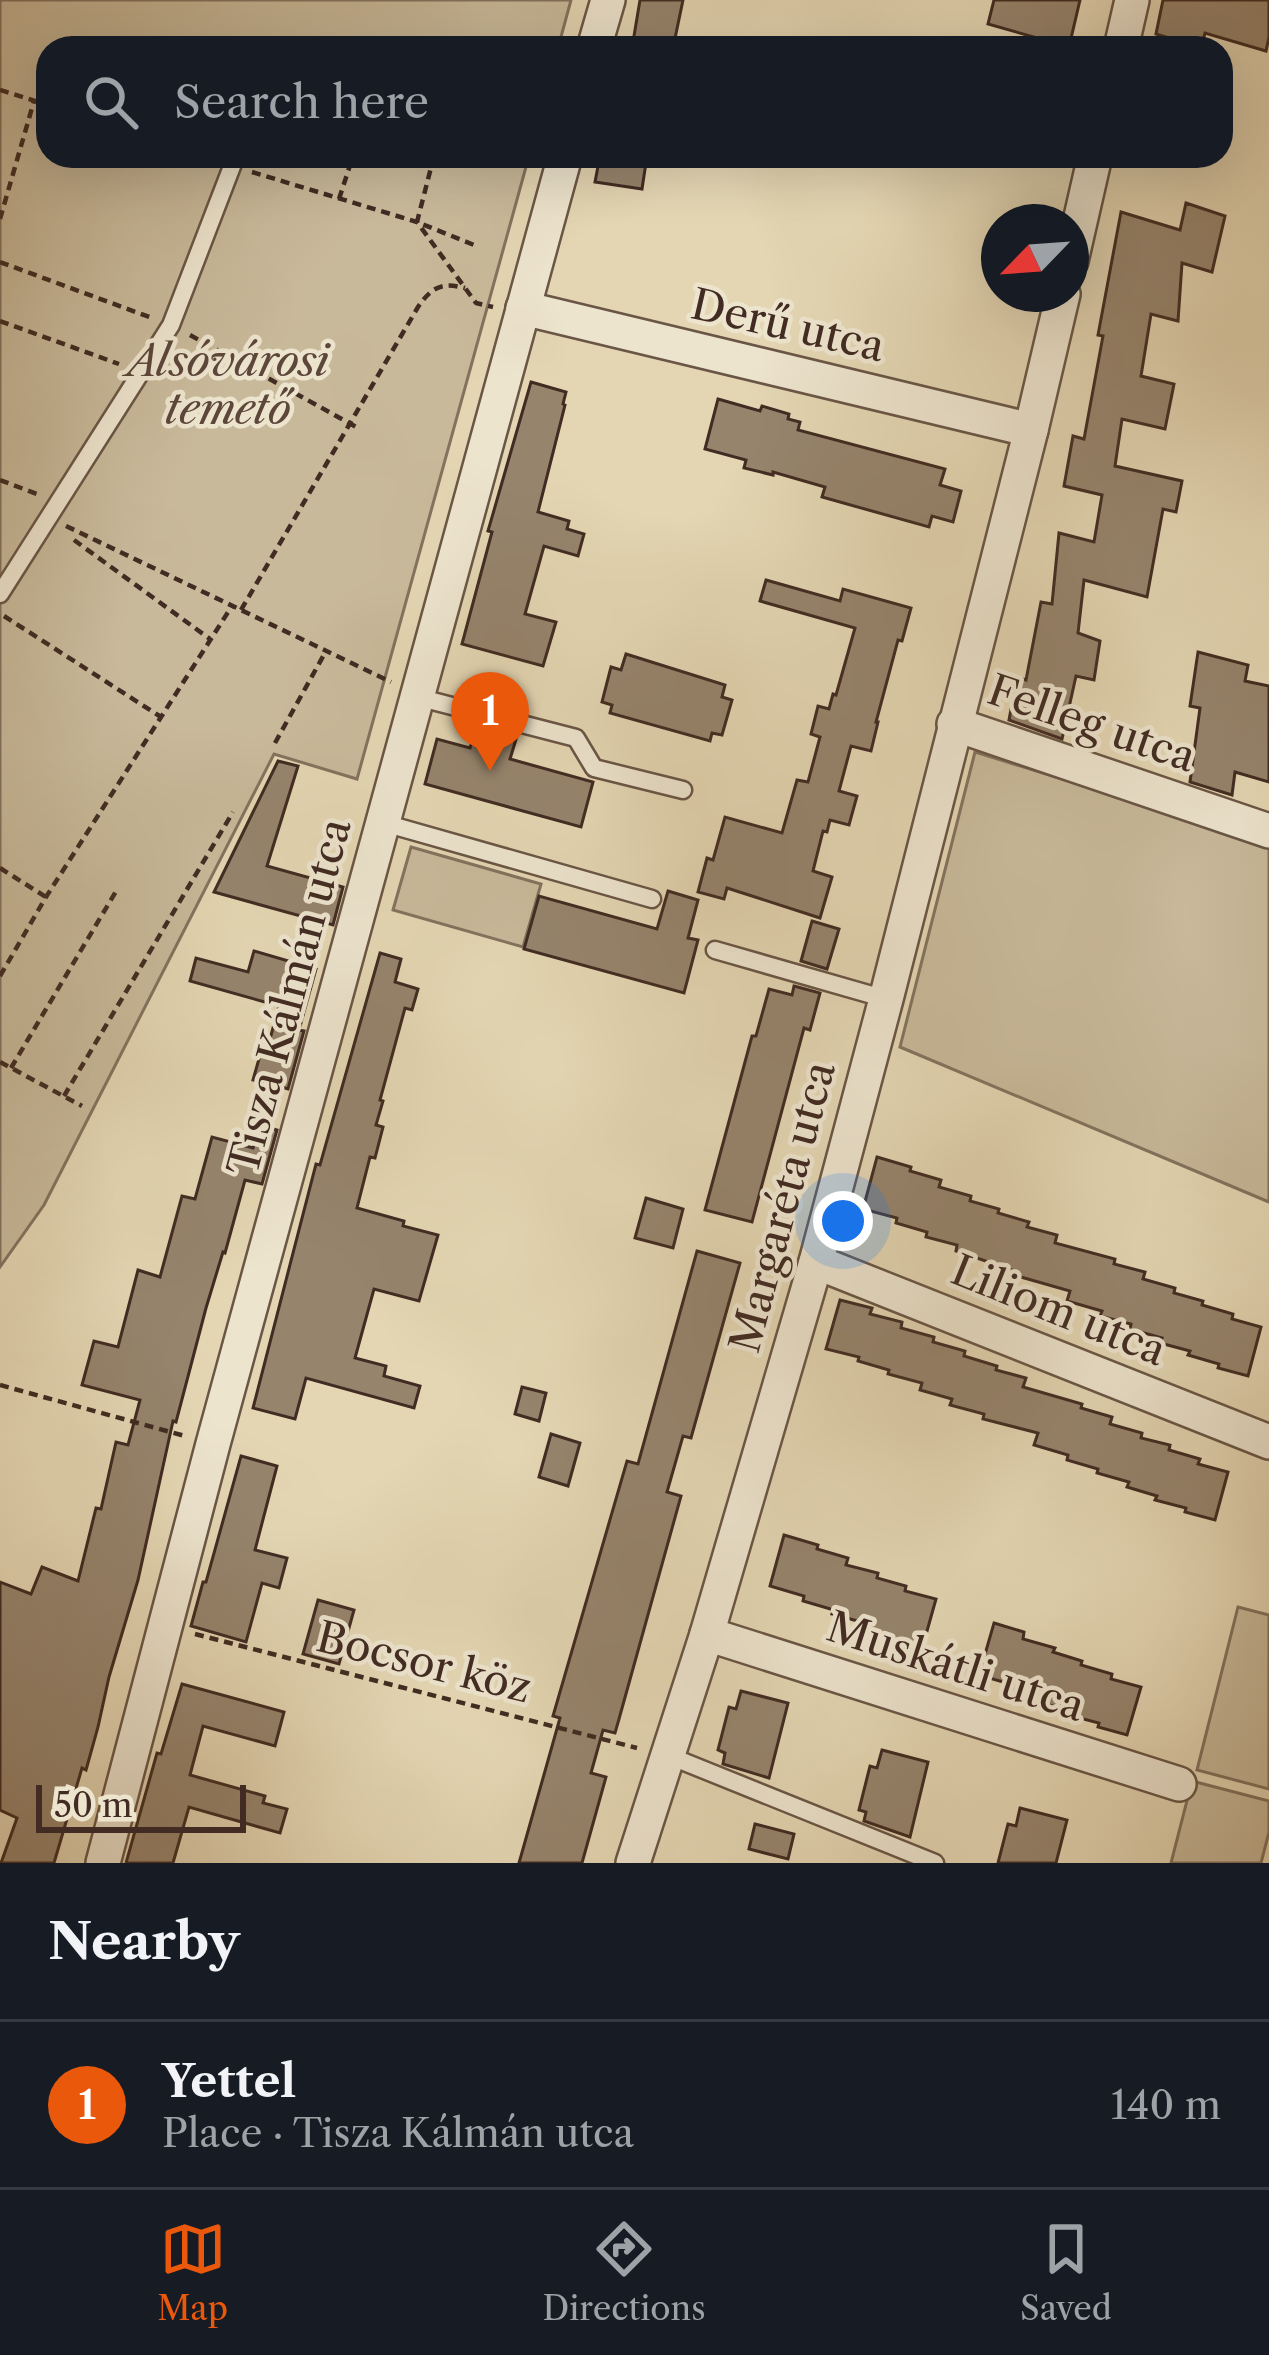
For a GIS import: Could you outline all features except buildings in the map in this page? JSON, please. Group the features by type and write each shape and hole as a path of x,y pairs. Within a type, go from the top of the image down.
{"street":[{"path":"598,36 608,0"},
{"path":"1123,36 1132,0"},
{"name":"Tisza Kálmán utca","path":"103,1863 562,168"},
{"path":"1084,204 1092,168"},
{"name":"Derű utca","path":"523,311 1031,430"},
{"name":"Margaréta utca","path":"633,1863 816,1262 1059,312"},
{"name":"Felleg utca","path":"954,724 1269,830"},
{"name":"Liliom utca","path":"816,1262 1269,1442"},
{"name":"Muskátli utca","path":"706,1634 1179,1784"}],"lane":[{"path":"0,594 171,325 232,168"},
{"path":"418,695 576,738 594,768 682,790"},
{"path":"384,823 652,899"},
{"path":"715,950 886,998"},
{"path":"667,1755 935,1863"}],"path":[{"path":"0,90 34,101 0,219"},
{"path":"254,168 474,245"},
{"path":"339,199 349,168"},
{"path":"417,222 431,168"},
{"path":"417,222 476,303 523,311"},
{"path":"0,262 171,325 358,428"},
{"path":"241,610 431,290 446,284 465,288"},
{"path":"0,321 141,372"},
{"path":"0,480 232,606 418,695"},
{"path":"74,540 210,639"},
{"path":"0,976 232,606"},
{"path":"0,613 161,717"},
{"path":"275,742 326,651"},
{"path":"64,1096 233,812"},
{"path":"0,868 46,896"},
{"path":"11,1067 118,888"},
{"path":"0,1062 82,1106"},
{"path":"0,1385 213,1444"},
{"name":"Bocsor köz","path":"166,1626 667,1755"}],"green space":[{"name":"Alsóvárosi temető","path":"0,0 571,0 561,36 36,36 36,168 526,168 357,779 274,754 44,1205 0,1267"},
{"path":"975,752 1269,843 1269,1202 900,1047"},
{"path":"411,847 541,884 523,947 393,910"},
{"path":"1238,1607 1269,1615 1269,1789 1197,1770"},
{"path":"1192,1781 1269,1801 1269,1832 1261,1863 1171,1863"}],"place":[{"name":"Yettel","path":"490,771"}]}
